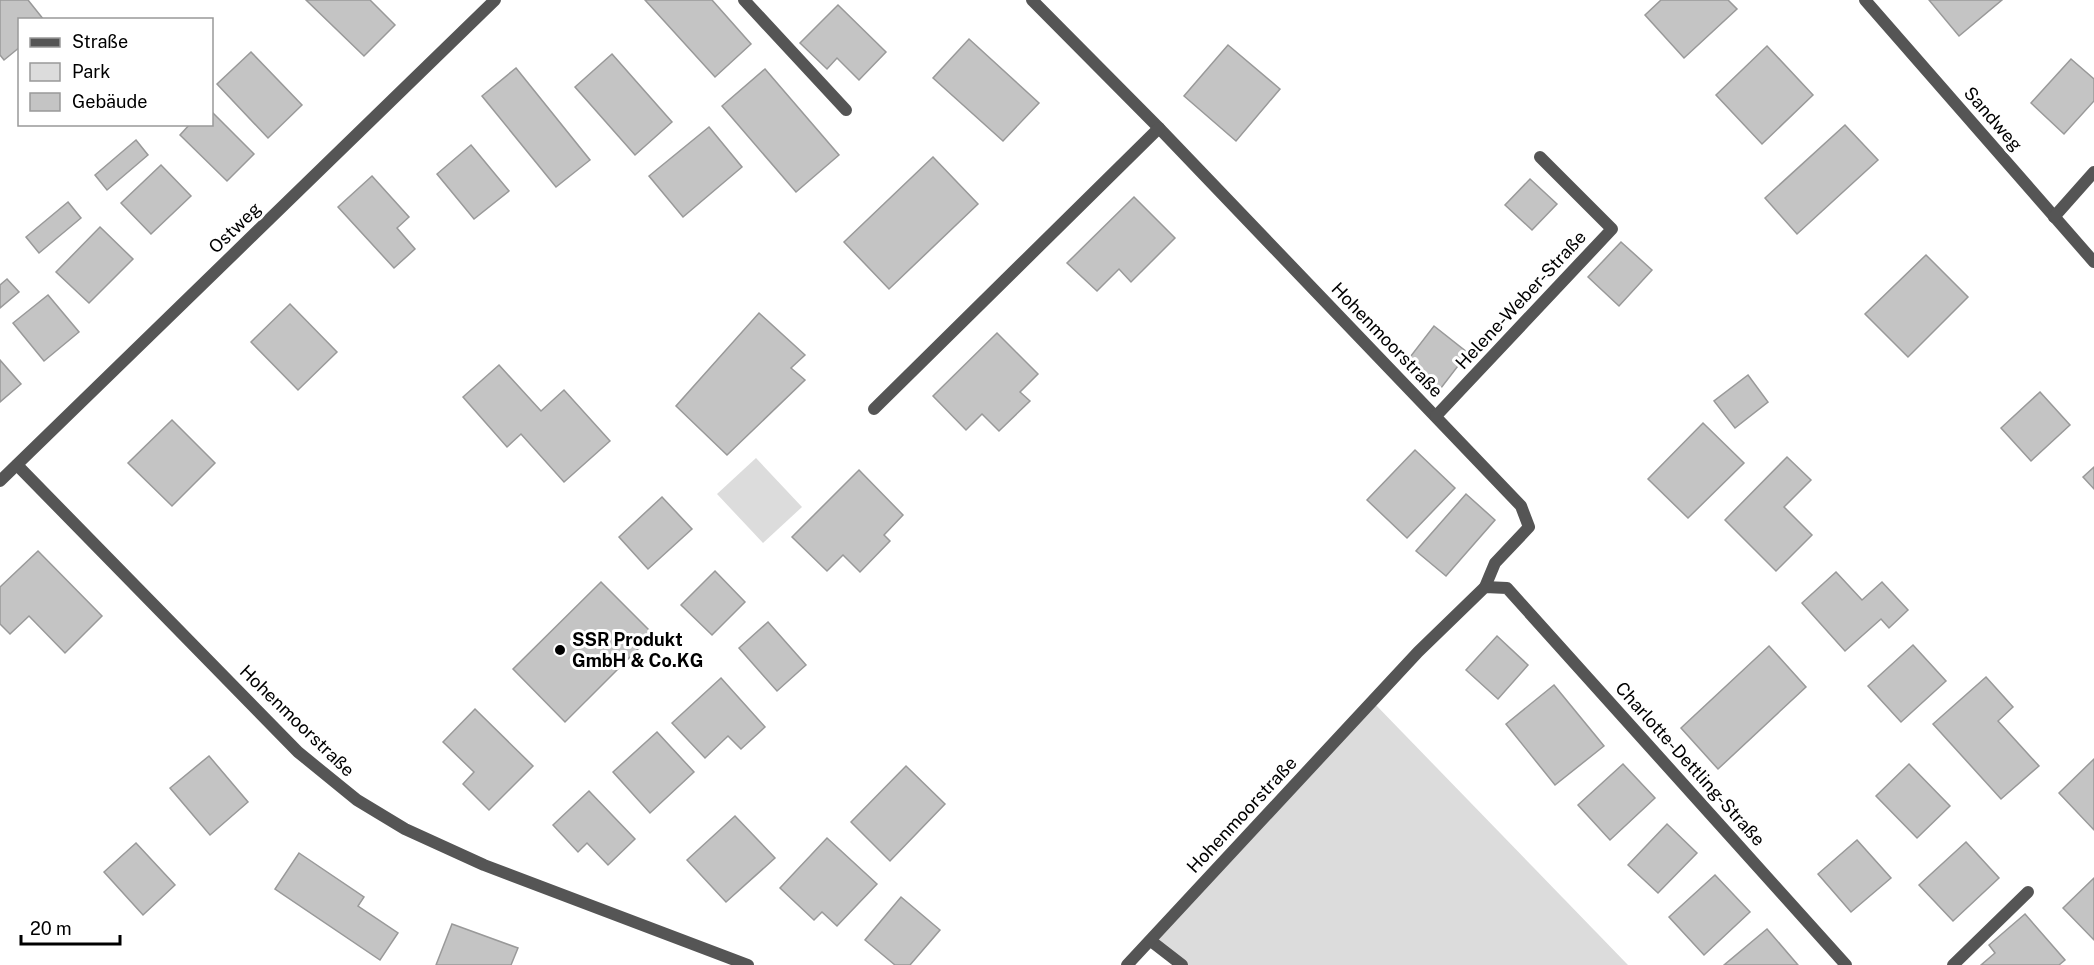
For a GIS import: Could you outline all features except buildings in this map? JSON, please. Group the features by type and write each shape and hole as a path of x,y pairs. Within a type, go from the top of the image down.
{"street":[{"name":"Ostweg","path":"0,482 495,0"},
{"path":"744,0 846,111"},
{"name":"Hohenmoorstraße","path":"1032,0 1159,128 1436,416 1521,506 1530,527 1495,563 1485,587 1403,668 1127,965"},
{"name":"Sandweg","path":"1865,0 2094,262"},
{"path":"874,409 1159,128"},
{"name":"Helene-Weber-Straße","path":"1436,416 1612,229 1540,158"},
{"path":"2054,217 2094,172"},
{"name":"Hohenmoorstraße","path":"17,465 298,753 357,800 405,829 484,865 748,965"},
{"name":"Charlotte-Dettling-Straße","path":"1485,587 1507,588 1846,965"},
{"path":"1953,965 2028,892"},
{"path":"1151,940 1182,965"}],"green space":[{"path":"756,458 802,507 763,543 717,494"},
{"path":"1372,701 1628,965 1182,965 1151,941"}],"place":[{"name":"SSR Produkt GmbH & Co.KG","path":"560,650"}]}
